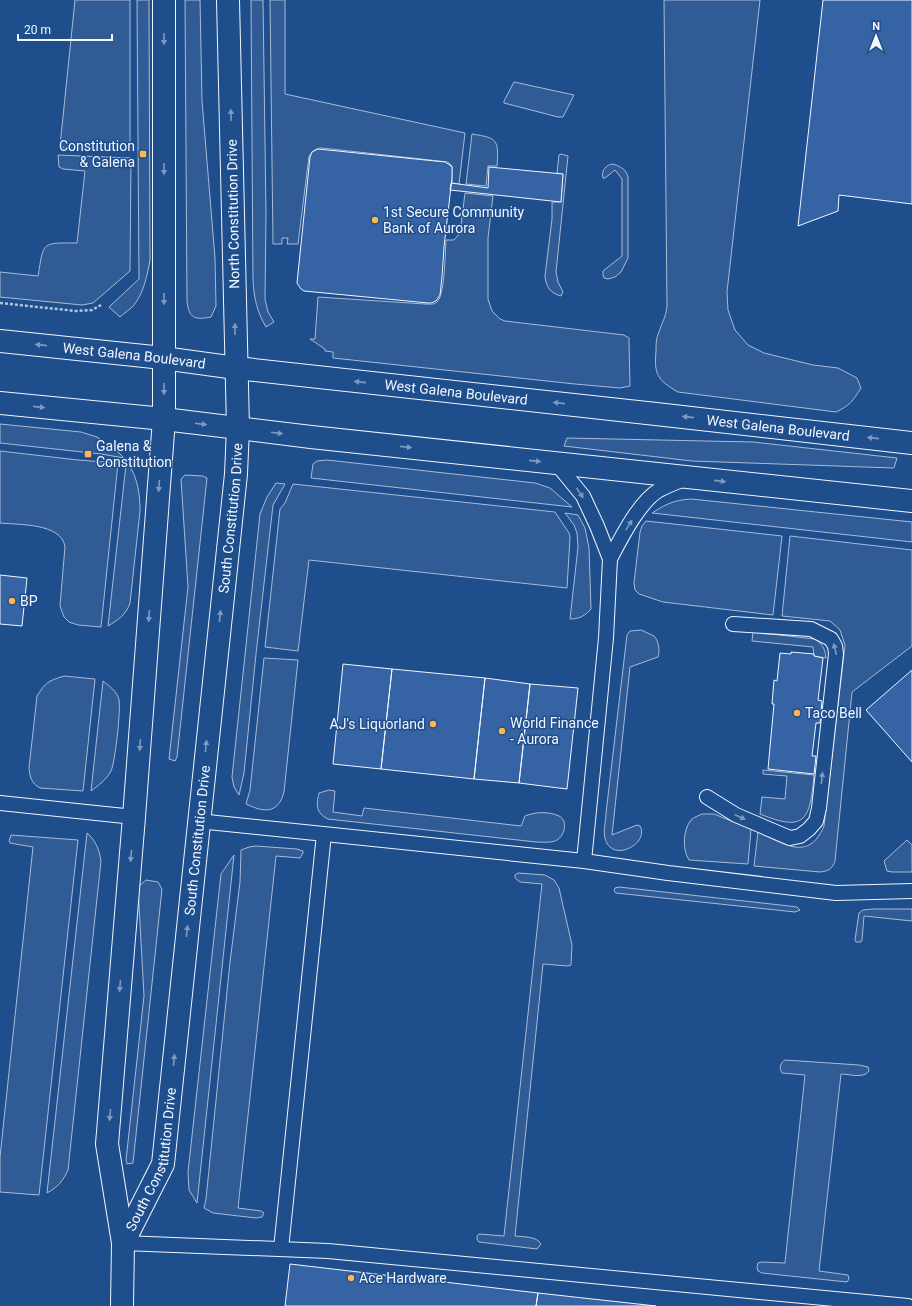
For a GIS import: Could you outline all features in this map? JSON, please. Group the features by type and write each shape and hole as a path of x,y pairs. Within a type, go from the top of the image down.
{"street":[{"path":"164,0 164,419"},
{"name":"North Constitution Drive","path":"228,0 238,428"},
{"name":"West Galena Boulevard","path":"0,341 164,358 236,368 912,443"},
{"path":"0,403 164,419 319,438 912,501"},
{"name":"South Constitution Drive","path":"122,1306 123,1243 107,1144 134,817 164,419"},
{"name":"South Constitution Drive","path":"123,1243 163,1164 198,821 236,474 238,428"}],"lane":[{"path":"556,463 583,496 610,559 606,638 584,861"},
{"path":"610,559 633,518 646,502 658,491 687,477"},
{"path":"706,797 736,815 790,838 800,836 809,829 816,821 819,808 836,654 835,646 831,639 810,629 733,624"},
{"path":"0,803 134,817"},
{"path":"198,821 584,861 668,873 836,892 912,891"},
{"path":"281,1249 324,834"},
{"path":"123,1243 328,1251 908,1306"}],"path":[{"path":"0,303 76,311 92,310 101,305"}],"shaded area":[{"path":"75,0 130,0 130,150 65,148 60,146"},
{"path":"137,0 149,0 150,260 143,289 140,295 133,306 120,317 109,307 139,279"},
{"path":"185,0 200,0 202,101 215,258 216,306 211,317 201,318 191,315 187,301"},
{"path":"251,0 263,0 266,214 265,299 268,312 274,322 266,327 256,305 253,280"},
{"path":"270,0 285,0 285,94 465,133 459,184 452,183 452,166 448,162 322,148 316,149 309,156 298,244 287,244 288,238 282,238 282,244 273,244"},
{"path":"664,0 760,0 727,292 728,310 735,330 748,345 764,353 813,365 838,368 857,378 861,388 850,403 836,412 678,392 665,384 658,376 656,365 656,342 667,306"},
{"path":"514,82 574,95 563,117 558,117 504,103"},
{"path":"472,134 487,137 495,141 497,145 497,166 488,166 486,186 466,184"},
{"path":"561,154 568,156 556,272 558,282 563,292 561,296 549,289 545,276 552,219 552,202 561,202 563,174 557,173 559,155"},
{"path":"58,155 131,158 130,271 93,303 82,305 0,297 0,272 38,276 43,250 46,246 57,243 77,243 85,171 63,169 59,167"},
{"path":"613,164 623,169 628,177 628,258 621,272 615,277 608,279 604,278 603,271 622,256 622,179 615,170 603,178 605,168 608,165"},
{"path":"465,193 493,196 488,238 488,299 492,311 500,319 505,321 624,335 629,338 630,386 620,388 575,384 333,358 333,352 325,351 325,349 310,339 315,339 318,297 425,304 436,303 440,298 442,291 446,240 454,240 460,233"},
{"path":"0,424 81,432 97,437 117,451 124,458 101,454 0,443"},
{"path":"567,438 753,442 897,458 894,468 692,461 564,446"},
{"path":"0,451 118,463 101,627 78,625 69,622 64,617 60,606 65,546 62,538 48,529 28,525 0,523"},
{"path":"327,460 535,483 550,488 572,507 311,478 313,464 317,461"},
{"path":"126,465 129,465 135,476 140,505 130,603 124,614 108,626"},
{"path":"185,475 203,476 207,478 177,757 175,761 169,759 188,587 181,479"},
{"path":"276,483 285,484 273,505 244,773 239,795 234,787 232,777 260,514 267,497"},
{"path":"293,484 555,512 569,533 570,537 567,588 309,560 298,651 265,647 280,509 285,503"},
{"path":"691,499 912,522 912,542 652,513 670,503"},
{"path":"565,513 578,515 585,528 589,548 591,609 582,617 573,619 570,619 578,547 577,533 574,525"},
{"path":"646,521 782,536 773,615 663,602 639,594 635,590 634,583 640,532"},
{"path":"790,536 912,550 912,646 852,692 835,861 830,869 820,872 754,866 758,832 786,845 803,847 811,844 818,837 824,826 845,645 840,630 830,621 782,616"},
{"path":"641,630 656,638 659,646 659,652 658,657 630,667 612,835 637,825 640,826 642,833 640,839 635,845 621,850 614,850 609,846 605,838 604,829 627,635 630,631"},
{"path":"753,632 815,639 823,647 826,658 814,656 813,647 752,641"},
{"path":"264,658 298,660 284,792 278,805 269,810 258,809 246,804 250,790"},
{"path":"64,676 95,679 83,791 40,788 33,782 29,768 37,696 48,683 54,679"},
{"path":"103,681 115,691 119,700 117,736 111,771 105,780 91,791"},
{"path":"763,770 814,775 810,802 807,812 803,818 796,822 787,822 775,820 760,814 762,797 785,799 787,776 763,774"},
{"path":"329,790 335,791 333,812 362,816 364,808 521,826 525,816 537,813 546,813 559,816 562,818 565,825 561,837 555,841 536,842 328,819 319,811 317,801 319,793"},
{"path":"702,814 714,814 751,829 748,864 689,860 684,845 686,829 691,820"},
{"path":"87,833 97,846 101,861 68,1170 60,1183 47,1193"},
{"path":"11,835 78,840 39,1195 0,1192 0,1157 33,847 10,843 9,841"},
{"path":"907,840 912,845 912,872 887,871 884,861"},
{"path":"256,846 297,849 303,851 303,853 300,858 276,856 238,1208 261,1211 264,1213 262,1217 256,1218 213,1213 204,1208 240,882 241,850"},
{"path":"234,855 197,1203 189,1190 188,1172 221,874"},
{"path":"518,873 545,875 554,880 559,888 572,945 571,965 543,964 515,1236 530,1237 539,1241 541,1244 537,1249 479,1242 477,1239 479,1234 504,1236 542,884 520,882 515,878 515,875"},
{"path":"146,880 158,882 162,889 133,1163 127,1164 126,1160 144,996 138,887"},
{"path":"619,887 797,907 800,910 795,912 616,893 614,891 615,888"},
{"path":"912,909 912,921 864,916 862,940 861,942 856,942 855,940 859,913 863,910"},
{"path":"785,1060 859,1065 868,1067 869,1071 864,1075 856,1076 841,1074 819,1271 848,1275 849,1279 847,1282 762,1273 758,1271 758,1263 761,1262 785,1263 805,1075 782,1073 780,1066"}],"building":[{"path":"823,0 912,0 912,204 839,195 838,211 798,226"},
{"name":"1st Secure Community Bank of Aurora","path":"318,149 445,162 452,167 440,295 436,301 428,303 304,291 301,289 297,283 310,157 312,152"},
{"path":"489,167 563,174 561,202 450,190 451,183 488,188"},
{"name":"BP","path":"0,575 27,578 22,626 0,624"},
{"name":"Taco Bell","path":"791,652 814,654 814,656 823,658 818,700 822,701 820,723 816,723 812,756 816,756 814,774 768,769 774,704 772,704 774,680 777,681 780,653 791,654"},
{"path":"343,664 392,669 381,769 333,764"},
{"name":"AJ's Liquorland","path":"392,669 485,678 474,779 381,769"},
{"path":"912,670 912,762 866,710"},
{"name":"World Finance - Aurora","path":"485,678 530,684 519,783 474,779"},
{"path":"530,684 578,688 567,789 519,783"},
{"name":"Ace Hardware","path":"290,1264 538,1293 536,1306 285,1306"},
{"path":"538,1293 656,1306 536,1306"}],"place":[{"name":"Constitution & Galena","path":"143,154"},
{"name":"1st Secure Community Bank of Aurora","path":"375,220"},
{"name":"Galena & Constitution","path":"88,454"},
{"name":"BP","path":"12,601"},
{"name":"Taco Bell","path":"797,713"},
{"name":"AJ's Liquorland","path":"433,724"},
{"name":"World Finance - Aurora","path":"502,731"},
{"name":"Ace Hardware","path":"351,1278"}]}
